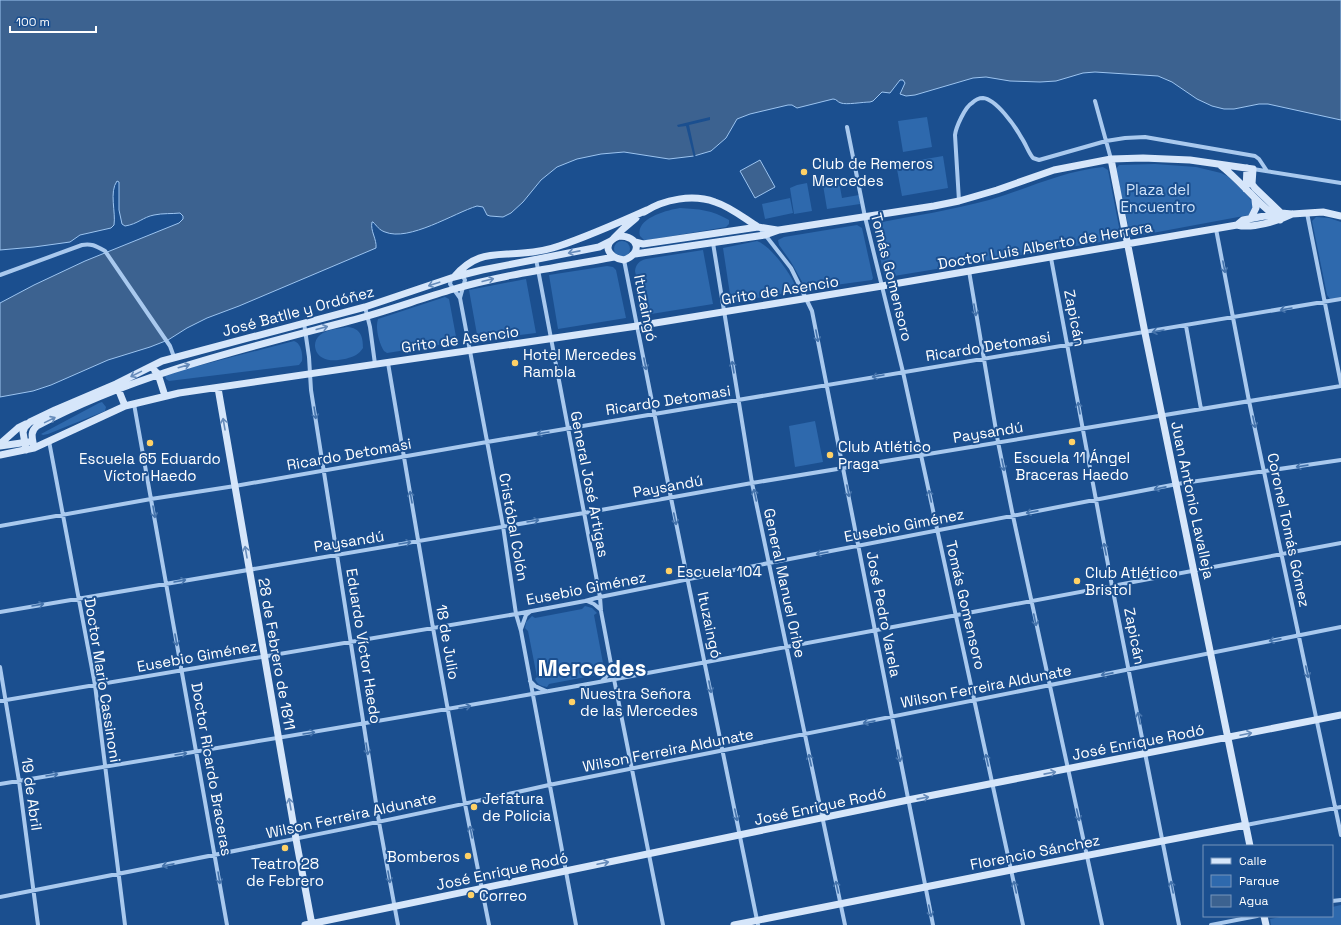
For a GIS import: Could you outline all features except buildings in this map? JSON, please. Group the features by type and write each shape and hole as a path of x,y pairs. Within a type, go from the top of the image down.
{"street":[{"path":"959,201 955,135 956,129 970,104 978,99 984,98 992,102 1001,110 1021,136 1033,158 1039,160 1106,141 1145,137 1255,156 1259,159 1267,171"},
{"path":"1095,101 1111,159"},
{"name":"Tomás Gomensoro","path":"848,127 865,217 903,372 1023,925"},
{"path":"634,254 765,235 779,230 959,201 997,190 1054,170 1111,159 1166,158 1190,160 1341,183"},
{"name":"Juan Antonio Lavalleja","path":"1111,159 1144,333 1177,484 1250,845"},
{"path":"1219,164 1233,175 1255,200 1273,214"},
{"path":"1246,189 1250,168"},
{"path":"1250,168 1252,184 1281,216"},
{"path":"460,298 450,284 462,268 483,256 491,254 524,253 558,247 598,232 668,201 699,199 715,202 758,227"},
{"path":"1251,218 1256,208 1255,200"},
{"path":"614,258 609,252 608,246 623,229 647,210"},
{"path":"1307,213 1341,385"},
{"name":"Doctor Luis Alberto de Herrera","path":"882,286 1051,258 1216,228 1237,225 1244,227 1292,214 1328,213 1341,216"},
{"name":"Doctor Luis Alberto de Herrera","path":"1237,225 1243,220 1251,218 1273,214 1281,216"},
{"path":"613,240 625,236 631,238 635,242 643,244 758,227 779,230"},
{"name":"José Pedro Varela","path":"758,227 790,268 807,298 813,314 933,925"},
{"name":"Coronel Tomás Gómez","path":"1216,228 1264,471 1341,835"},
{"name":"José Batlle y Ordóñez","path":"0,445 18,428 55,410 117,387 151,366 174,357 365,307 482,270 599,247 613,240"},
{"path":"31,447 32,433 37,426 117,387 182,366 368,316 463,286 495,278 614,258 624,260 634,254 637,249 635,242"},
{"name":"General Manuel Oribe","path":"713,243 752,483 845,925"},
{"path":"0,275 82,244 93,244 105,251 170,346 174,357"},
{"name":"Zapicán","path":"1051,258 1112,586 1179,925"},
{"name":"General José Artigas","path":"536,259 600,597 601,611 611,664 663,925"},
{"name":"Ituzaingó","path":"624,260 758,923"},
{"path":"969,271 998,442 1013,516 1102,925"},
{"path":"456,277 465,280 460,298"},
{"name":"Grito de Asencio","path":"0,455 31,447 125,406 165,396 638,326 882,286"},
{"name":"Cristóbal Colón","path":"460,298 503,526 516,614 521,631 576,925"},
{"name":"Ricardo Detomasi","path":"0,526 62,514 235,486 487,442 1341,300"},
{"path":"365,307 370,327 375,364"},
{"name":"Eduardo Víctor Haedo","path":"304,323 312,390 337,555 379,822 398,925"},
{"path":"1186,326 1201,409"},
{"name":"18 de Julio","path":"388,363 433,628 489,925"},
{"path":"151,366 158,374 165,396"},
{"name":"Paysandú","path":"0,612 752,483 1341,385"},
{"path":"117,387 125,406"},
{"name":"28 de Febrero de 1811","path":"218,388 310,924"},
{"name":"Doctor Ricardo Braceras","path":"134,404 196,752 216,855 227,925"},
{"path":"24,442 24,429 30,422"},
{"name":"Doctor Mario Cassinoni","path":"48,440 94,686 125,925"},
{"path":"0,445 24,442 31,447"},
{"name":"Eusebio Giménez","path":"0,702 516,614 769,563 1177,484 1341,460"},
{"path":"0,784 448,710 706,663 1031,600 1341,544"},
{"path":"585,601 591,602 601,611"},
{"path":"521,631 526,615 531,611"},
{"name":"Wilson Ferreira Aldunate","path":"0,897 216,855 549,786 1341,627"},
{"path":"602,682 609,673 611,664"},
{"name":"19 de Abril","path":"0,667 19,781 38,925"},
{"path":"530,681 546,691"},
{"name":"José Enrique Rodó","path":"310,924 908,800 1341,715"},
{"name":"Florencio Sánchez","path":"734,925 758,923 925,887 1341,807"},
{"path":"1211,925 1252,917"}],"green space":[{"path":"927,117 932,147 903,152 898,121"},
{"path":"943,156 948,188 902,196 896,164"},
{"name":"Plaza del Encuentro","path":"1155,164 1196,167 1221,173 1229,177 1251,200 1253,206 1249,215 1131,237 1116,169 1119,165"},
{"path":"1103,167 1108,170 1121,237 1119,239 888,277 884,275 873,226 876,223 975,204 1003,196 1059,176"},
{"path":"838,176 842,198 859,195 860,204 827,209 822,179"},
{"path":"807,183 812,211 794,214 790,188"},
{"path":"790,198 793,213 765,219 762,204"},
{"path":"680,208 711,212 729,220 729,224 726,227 648,240 644,240 640,236 642,224 647,220 661,213"},
{"path":"1316,217 1329,218 1341,222 1341,297 1330,299 1327,295 1312,221"},
{"path":"857,225 862,228 873,278 872,280 806,289 791,262 779,245 778,240 784,237"},
{"path":"619,241 625,241 630,246 628,255 625,257 619,257 614,252 614,246"},
{"path":"757,241 769,249 787,270 797,291 733,302 731,301 723,248"},
{"path":"703,250 713,304 645,315 635,271 638,263 646,259"},
{"path":"607,266 613,267 616,270 626,318 558,329 549,275"},
{"path":"526,279 536,333 478,340 469,290"},
{"path":"445,297 449,299 457,342 387,353 384,351 378,335 378,319"},
{"path":"347,327 358,331 362,337 363,348 361,351 353,356 340,360 326,359 318,354 315,344 320,335"},
{"path":"294,341 300,346 302,352 302,361 299,365 169,381 165,376 167,374"},
{"path":"102,402 106,407 105,411 48,434 41,434 99,403"},
{"path":"815,421 823,462 795,467 789,426"},
{"path":"585,606 592,608 597,613 594,615 603,663 606,665 605,671 598,678 596,675 549,684 547,687 540,685 535,679 537,677 528,631 525,628 526,622 532,616 535,618 582,609"},
{"path":"1341,905 1341,925 1271,925 1270,919 1280,917 1333,917 1333,907"}],"water":[{"path":"0,0 1341,0 1341,120 1268,104 1224,109 1212,106 1197,99 1172,82 1158,76 1095,72 1083,73 1056,81 1040,82 1010,81 986,77 973,78 915,95 906,96 900,94 905,83 903,80 900,80 890,93 882,92 870,102 843,104 833,99 797,108 792,105 788,105 750,114 737,119 726,138 711,151 694,156 669,159 624,152 601,154 577,159 557,167 541,180 523,202 511,213 503,217 487,215 483,207 477,206 419,230 395,234 383,231 372,222 376,248 207,318 168,340 108,360 51,385 33,391 0,397 0,303 85,261 179,223 183,219 183,216 180,213 157,214 125,226 122,224 119,210 119,182 117,181 113,191 114,225 111,228 80,235 70,242 0,250"},
{"path":"760,160 775,187 755,198 740,171"}],"pier":[{"path":"710,117 710,120 689,125 696,158 694,158 686,126 678,127 677,125"}],"place":[{"name":"Club de Remeros Mercedes","path":"804,172"},
{"name":"Hotel Mercedes Rambla","path":"515,363"},
{"name":"Escuela 11 Ángel Braceras Haedo","path":"1072,442"},
{"name":"Escuela 65 Eduardo Víctor Haedo","path":"150,443"},
{"name":"Club Atlético Praga","path":"830,455"},
{"name":"Escuela 104","path":"669,571"},
{"name":"Club Atlético Bristol","path":"1077,581"},
{"name":"Nuestra Señora de las Mercedes","path":"572,702"},
{"name":"Jefatura de Policia","path":"474,807"},
{"name":"Teatro 28 de Febrero","path":"285,848"},
{"name":"Bomberos","path":"468,856"},
{"name":"Correo","path":"471,895"}],"district":[{"name":"Mercedes","path":"592,668"}]}
